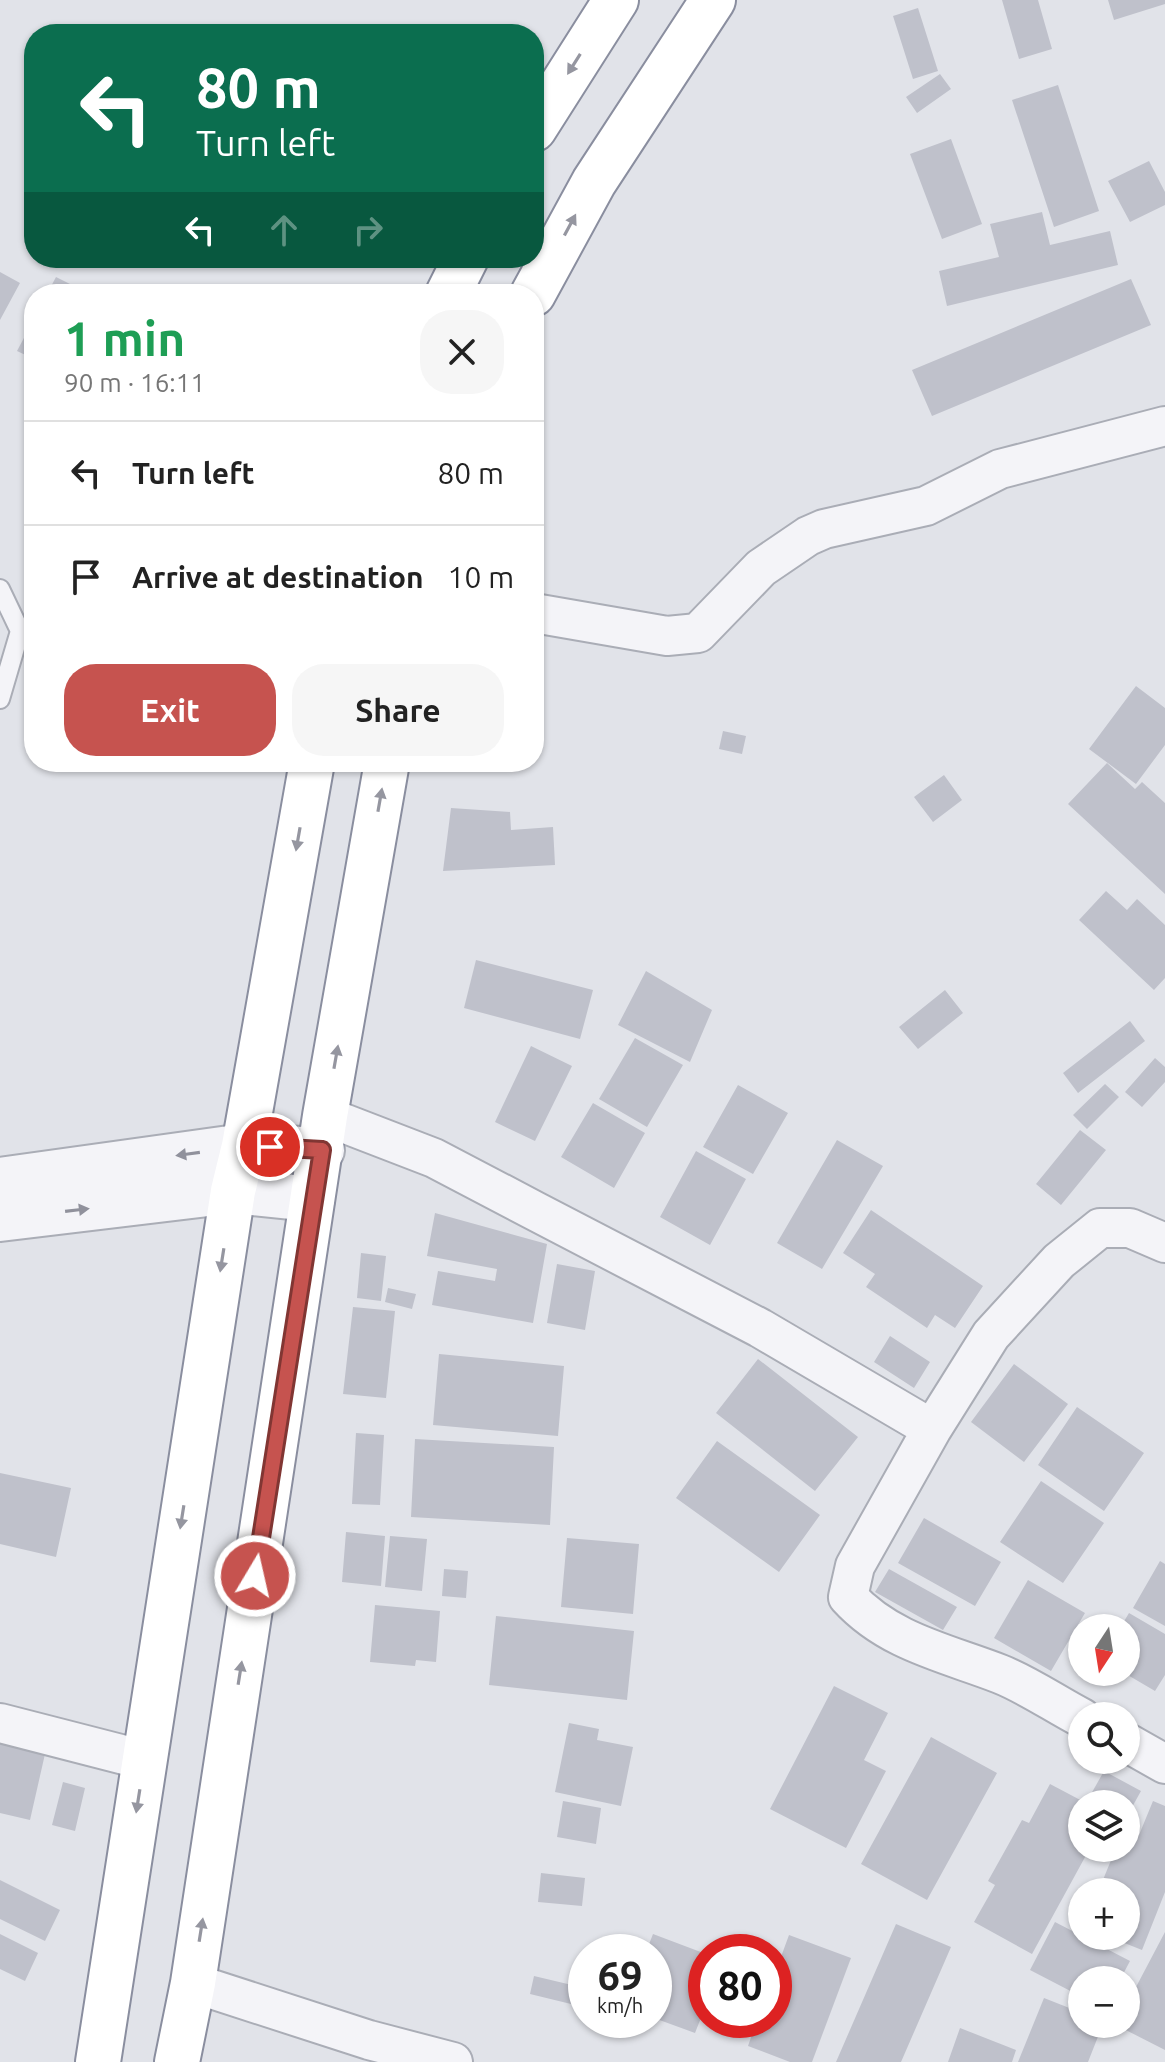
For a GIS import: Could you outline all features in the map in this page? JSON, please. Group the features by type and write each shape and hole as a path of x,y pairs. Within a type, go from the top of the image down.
{"highway":[{"path":"544,113 616,0"},
{"path":"538,284 594,182 713,0"},
{"path":"98,2062 233,1191 244,1146 310,772"},
{"path":"177,2062 193,1983 312,1199 385,772"}],"street":[{"path":"544,615 667,636 698,633 761,568 824,529 926,506 1000,469 1165,426"},
{"path":"0,1180 324,1133 434,1158 760,1328 932,1429"},
{"path":"0,1219 233,1191 312,1199"},
{"path":"1068,1710 1004,1676 902,1639 866,1617 848,1597 855,1566 932,1429 991,1335 1059,1261 1100,1228 1130,1228 1165,1243"},
{"path":"0,1723 144,1760"},
{"path":"1140,1750 1165,1764"},
{"path":"193,1983 369,2040 453,2062"}],"lane":[{"path":"0,589 20,631 0,699"}],"building":[{"path":"1002,0 1038,0 1052,49 1019,59"},
{"path":"1108,0 1165,0 1165,4 1114,20"},
{"path":"918,8 938,71 913,79 893,16"},
{"path":"940,74 951,89 917,113 906,97"},
{"path":"1058,85 1099,211 1054,227 1012,100"},
{"path":"951,139 982,224 942,239 910,154"},
{"path":"1149,161 1165,192 1165,205 1130,222 1108,181"},
{"path":"1042,212 1050,245 1110,231 1118,265 947,306 939,271 999,257 990,224"},
{"path":"0,272 20,283 0,320"},
{"path":"56,277 70,284 52,284"},
{"path":"1131,279 1151,325 932,416 912,370"},
{"path":"24,338 24,354 17,351"},
{"path":"1136,686 1165,708 1165,745 1136,784 1089,749"},
{"path":"723,731 746,736 742,754 719,749"},
{"path":"1107,763 1135,789 1142,782 1165,803 1165,894 1068,804"},
{"path":"944,775 962,800 933,822 914,797"},
{"path":"451,808 510,812 511,830 553,827 555,865 443,871"},
{"path":"1106,891 1127,910 1137,899 1165,925 1165,978 1154,990 1079,920"},
{"path":"476,960 593,990 580,1039 464,1008"},
{"path":"646,971 712,1010 690,1062 618,1025"},
{"path":"945,990 963,1013 918,1049 899,1027"},
{"path":"1130,1021 1145,1041 1078,1093 1063,1073"},
{"path":"635,1038 683,1065 647,1127 599,1099"},
{"path":"531,1046 572,1066 535,1141 495,1122"},
{"path":"1155,1058 1165,1067 1165,1082 1142,1107 1125,1092"},
{"path":"1105,1084 1119,1097 1087,1129 1073,1115"},
{"path":"738,1085 788,1113 753,1174 703,1147"},
{"path":"593,1103 645,1133 614,1188 561,1157"},
{"path":"1080,1130 1106,1150 1061,1205 1036,1184"},
{"path":"837,1140 883,1166 822,1269 777,1243"},
{"path":"696,1151 746,1179 710,1245 660,1217"},
{"path":"871,1210 983,1286 955,1328 935,1315 927,1328 866,1287 875,1274 843,1253"},
{"path":"435,1213 547,1244 533,1323 432,1305 438,1271 495,1281 497,1269 427,1256"},
{"path":"361,1253 386,1256 381,1301 357,1298"},
{"path":"557,1264 595,1271 585,1330 547,1323"},
{"path":"388,1288 416,1294 412,1309 385,1302"},
{"path":"353,1307 395,1311 386,1398 343,1394"},
{"path":"890,1336 930,1362 914,1388 874,1362"},
{"path":"439,1354 564,1366 558,1436 433,1425"},
{"path":"758,1359 858,1437 815,1491 716,1413"},
{"path":"1014,1364 1068,1404 1024,1462 971,1422"},
{"path":"1077,1407 1144,1453 1104,1511 1038,1465"},
{"path":"356,1433 384,1435 380,1505 352,1504"},
{"path":"415,1439 554,1447 550,1525 411,1517"},
{"path":"717,1441 820,1515 779,1572 676,1498"},
{"path":"0,1473 71,1488 56,1557 0,1544"},
{"path":"1041,1481 1104,1523 1063,1583 1000,1542"},
{"path":"924,1518 1001,1562 975,1606 898,1563"},
{"path":"346,1532 385,1536 381,1586 342,1582"},
{"path":"390,1536 427,1539 422,1591 385,1587"},
{"path":"567,1538 639,1544 633,1614 561,1607"},
{"path":"1160,1561 1165,1564 1165,1626 1133,1608"},
{"path":"444,1569 468,1571 466,1598 442,1596"},
{"path":"889,1569 957,1607 943,1630 875,1592"},
{"path":"1028,1580 1085,1613 1068,1614 1068,1642 1051,1671 994,1638"},
{"path":"375,1605 440,1611 436,1662 416,1660 415,1666 370,1662"},
{"path":"496,1616 634,1631 627,1700 489,1685"},
{"path":"1140,1619 1165,1634 1165,1675 1155,1691 1140,1682"},
{"path":"834,1686 888,1713 864,1760 886,1771 846,1848 770,1809"},
{"path":"569,1723 599,1729 597,1740 633,1747 621,1806 555,1792"},
{"path":"931,1737 997,1773 927,1900 861,1864"},
{"path":"0,1743 45,1754 30,1820 0,1813"},
{"path":"1102,1774 1110,1774 1139,1790 1093,1790"},
{"path":"63,1782 85,1788 75,1831 52,1825"},
{"path":"1050,1784 1068,1794 1068,1862 1082,1862 1074,1878 1068,1878 1068,1888 1032,1954 974,1922 995,1885 988,1881 1022,1820 1029,1823"},
{"path":"563,1801 601,1808 596,1844 557,1837"},
{"path":"1153,1801 1165,1806 1165,1892 1142,1950 1140,1878 1104,1878 1110,1862 1140,1862 1140,1833"},
{"path":"541,1873 585,1878 582,1906 538,1902"},
{"path":"0,1880 60,1910 45,1941 0,1919"},
{"path":"1055,1922 1068,1929 1068,1950 1109,1950 1130,1961 1127,1966 1068,1966 1068,1990 1030,1970"},
{"path":"896,1924 951,1947 901,2062 836,2062"},
{"path":"1165,1932 1165,2050 1140,2037 1140,1979"},
{"path":"0,1934 38,1953 25,1981 0,1969"},
{"path":"792,1936 851,1958 812,2062 790,2062 748,2046 751,2038 792,2038"},
{"path":"672,1941 688,1947 688,2030 672,2025"},
{"path":"534,1976 568,1984 568,2003 530,1994"},
{"path":"1044,1998 1068,2007 1068,2038 1097,2038 1088,2062 1018,2062"},
{"path":"960,2028 1016,2050 1012,2062 948,2062"}],"route":[{"path":"255,1576 322,1150 270,1147"}]}
